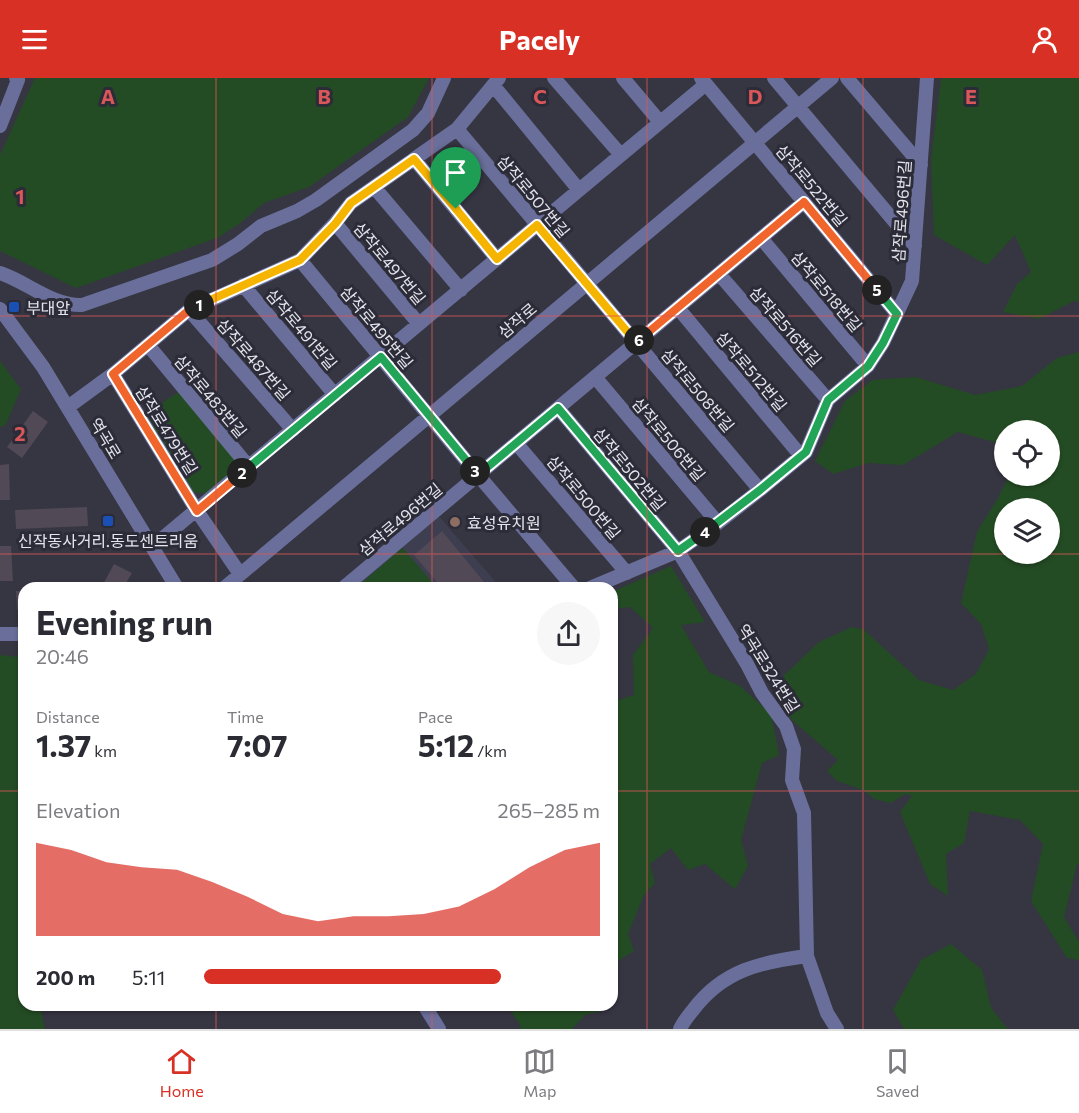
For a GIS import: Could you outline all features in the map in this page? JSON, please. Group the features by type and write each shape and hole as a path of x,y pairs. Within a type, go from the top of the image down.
{"street":[{"path":"0,126 18,80 16,78"},
{"path":"0,273 74,306 212,260 261,226 297,211 316,200 413,130 428,113 444,78"},
{"path":"554,78 621,155"},
{"path":"623,78 660,122"},
{"path":"774,78 915,246"},
{"name":"삼작로","path":"231,582 832,78"},
{"path":"847,78 921,165"},
{"name":"삼작로496번길","path":"605,582 678,551 718,523 806,452 828,400 868,366 883,343 912,282 927,78"},
{"path":"152,547 621,155 703,81"},
{"name":"삼작로522번길","path":"703,81 897,314"},
{"path":"68,407 113,374 189,310 300,260 335,224 351,203 457,129 496,82 579,190"},
{"name":"삼작로507번길","path":"457,129 586,284"},
{"path":"414,159 497,259"},
{"path":"374,187 461,290"},
{"name":"삼작로496번길","path":"350,582 804,202"},
{"name":"삼작로497번길","path":"335,224 420,324"},
{"name":"삼작로518번길","path":"761,238 868,366"},
{"name":"삼작로495번길","path":"300,260 429,416"},
{"name":"삼작로516번길","path":"719,274 828,400"},
{"name":"삼작로508번길","path":"586,284 760,490"},
{"name":"삼작로491번길","path":"243,285 335,395"},
{"name":"삼작로512번길","path":"678,308 801,456"},
{"name":"역곡로","path":"0,309 43,367 173,582"},
{"name":"삼작로487번길","path":"189,310 293,430"},
{"name":"삼작로483번길","path":"148,345 249,467"},
{"name":"삼작로479번길","path":"113,374 197,511 240,574"},
{"name":"삼작로506번길","path":"595,377 718,523"},
{"name":"삼작로502번길","path":"558,408 678,551"},
{"path":"429,416 569,582"},
{"name":"삼작로500번길","path":"516,443 627,573"},
{"name":"역곡로324번길","path":"678,551 747,664 762,693 786,726 794,749 792,780 804,813 807,956 827,1013 837,1029"},
{"path":"0,634 18,634"},
{"path":"680,1029 703,997 733,974 768,961 807,956"},
{"path":"428,1011 439,1029"}],"shaded area":[{"path":"436,513 496,582 358,582"}],"green space":[{"path":"35,78 429,78 408,117 309,187 264,203 239,224 217,238 76,288 0,251 0,155"},
{"path":"941,78 1079,78 1079,302 1074,301 1039,319 1003,312 1017,284 1031,272 1015,235 987,265 934,235 931,160"},
{"path":"1079,352 1079,864 1077,864 1064,917 1079,942 1079,960 1067,958 1031,901 1043,844 1020,820 970,811 964,843 946,854 948,896 930,884 900,812 912,796 905,794 891,803 874,799 863,790 837,781 827,771 838,760 792,720 776,697 778,681 819,642 852,627 863,629 919,680 953,690 976,674 989,649 981,624 961,603 977,532 994,504 994,564 1060,564 1060,498 998,498 1004,486 1060,486 1060,420 994,420 994,442 958,432 903,465 869,463 833,474 815,461 845,401 872,380 916,377 975,395 1022,386 1057,358"},
{"path":"0,361 21,389 6,424 0,428"},
{"path":"182,390 234,452 239,471 213,494 190,492 147,419 163,402"},
{"path":"402,548 432,582 363,582"},
{"path":"671,566 705,622 681,625 709,672 740,686 771,714 779,755 762,763 741,840 748,866 735,889 705,864 688,870 671,848 650,864 655,883 644,895 628,934 634,951 618,961 618,700 634,695 633,655 653,628 630,607 618,608 618,589"},
{"path":"0,655 18,657 18,1011 41,1011 45,1029 0,1029"},
{"path":"951,944 982,970 991,1008 1008,1029 904,1029 893,1010 921,960"},
{"path":"510,1011 602,1011 585,1015 572,1029 520,1029 521,1026"}],"building":[{"path":"33,411 48,422 22,458 7,447"},
{"path":"9,464 10,500 0,500 0,465"},
{"path":"87,507 88,526 16,529 15,510"},
{"path":"442,531 484,582 437,582 414,555"},
{"path":"0,546 11,546 13,581 0,581"},
{"path":"114,564 132,573 127,582 104,582"},
{"path":"16,591 18,591 18,610"}],"place":[{"name":"부대앞","path":"14,307"},
{"name":"신작동사거리.동도센트리움","path":"108,521"},
{"name":"효성유치원","path":"455,522"}],"route":[{"path":"414,159 456,209 497,259 537,225 636,342 804,202 897,314 883,343 868,366 828,400 806,452 718,523 678,551 558,408 478,475 381,357 197,511 113,374 189,310 300,260 335,224 351,203 414,159"}]}
